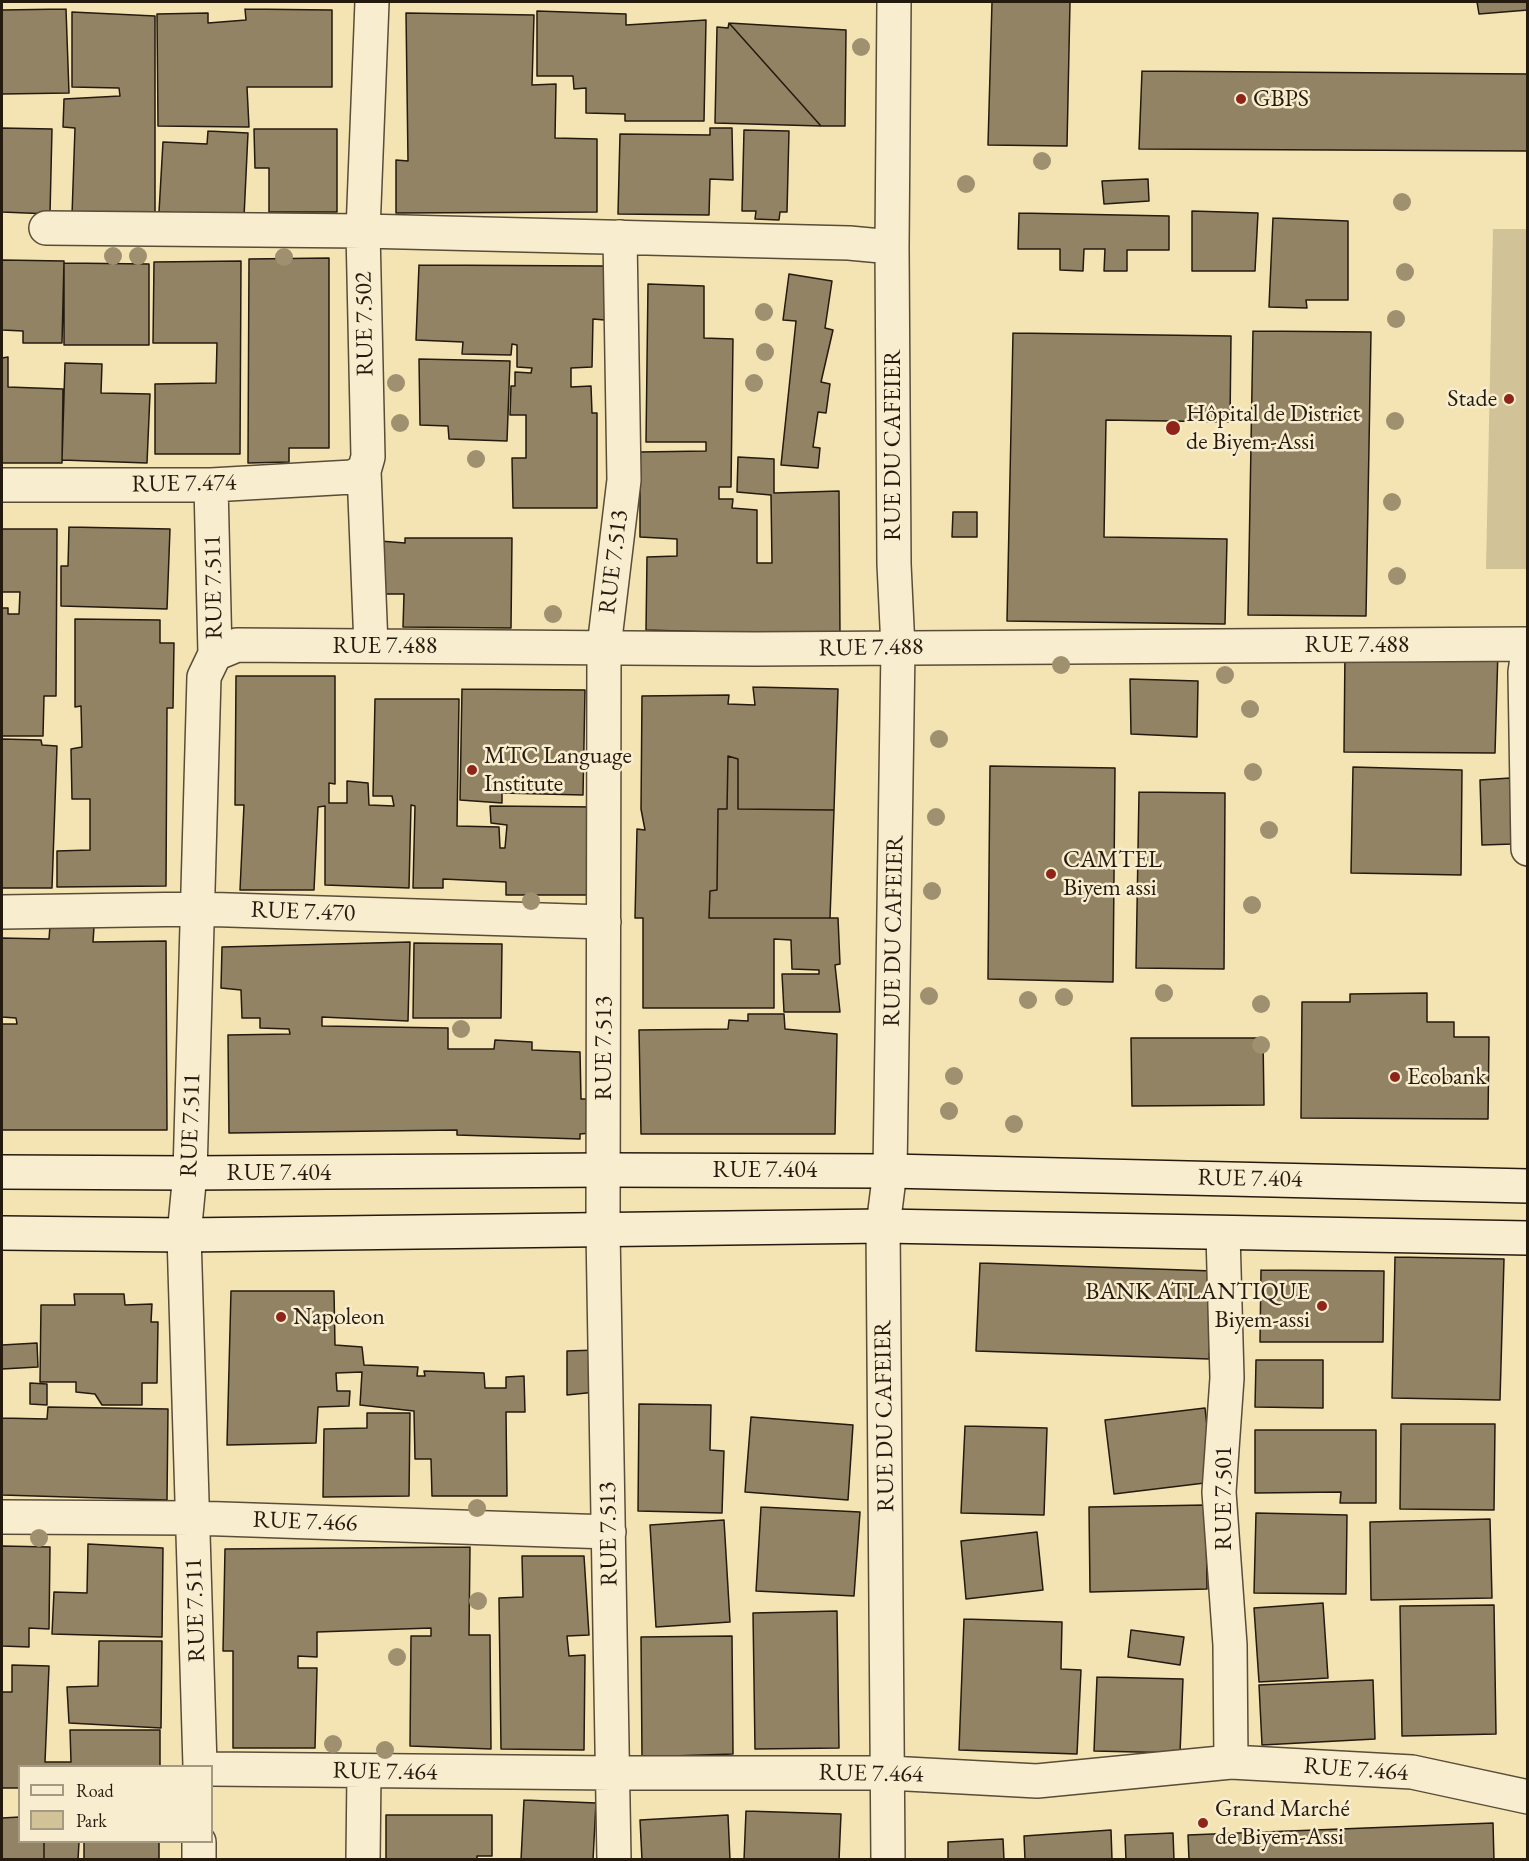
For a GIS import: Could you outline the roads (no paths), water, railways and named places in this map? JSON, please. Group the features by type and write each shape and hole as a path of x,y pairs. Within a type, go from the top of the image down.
{"street":[{"name":"RUE 7.502","path":"371,646 364,471 368,457 363,231 372,2"},
{"name":"RUE DU CAFEIER","path":"888,1860 883,1226 890,1171 898,648 894,564 892,248 894,2"},
{"path":"46,228 363,231 620,237 849,243 892,248"},
{"name":"RUE 7.513","path":"614,1860 603,1231 604,647 624,480 620,237"},
{"name":"RUE 7.474","path":"2,485 211,485 352,477 364,471"},
{"name":"RUE 7.511","path":"200,1765 184,1234 190,1173 204,677 215,654 211,485"},
{"name":"RUE 7.488","path":"215,654 237,645 755,649 1527,644"},
{"path":"1527,651 1525,672 1527,849"},
{"name":"RUE 7.470","path":"2,912 198,909 604,922"},
{"name":"RUE 7.404","path":"2,1172 890,1171 1527,1186"},
{"path":"2,1233 603,1231 883,1226 1527,1238"},
{"name":"RUE 7.501","path":"1223,1234 1227,1378 1219,1492 1230,1645 1231,1762"},
{"name":"RUE 7.466","path":"2,1517 193,1518 609,1532"},
{"name":"RUE 7.464","path":"213,1769 364,1772 888,1773 1037,1781 1231,1762 1412,1772 1527,1797"},
{"path":"363,1860 364,1772"},
{"path":"199,1843 199,1860"}],"place":[{"name":"GBPS","path":"1241,99"},
{"name":"Stade","path":"1509,399"},
{"name":"Hôpital de District de Biyem-Assi","path":"1173,428"},
{"name":"MTC Language Institute","path":"472,770"},
{"name":"CAMTEL Biyem assi","path":"1051,874"},
{"name":"Ecobank","path":"1395,1077"},
{"name":"BANK ATLANTIQUE Biyem-assi","path":"1322,1306"},
{"name":"Napoleon","path":"281,1317"},
{"name":"Grand Marché de Biyem-Assi","path":"1203,1823"}]}
